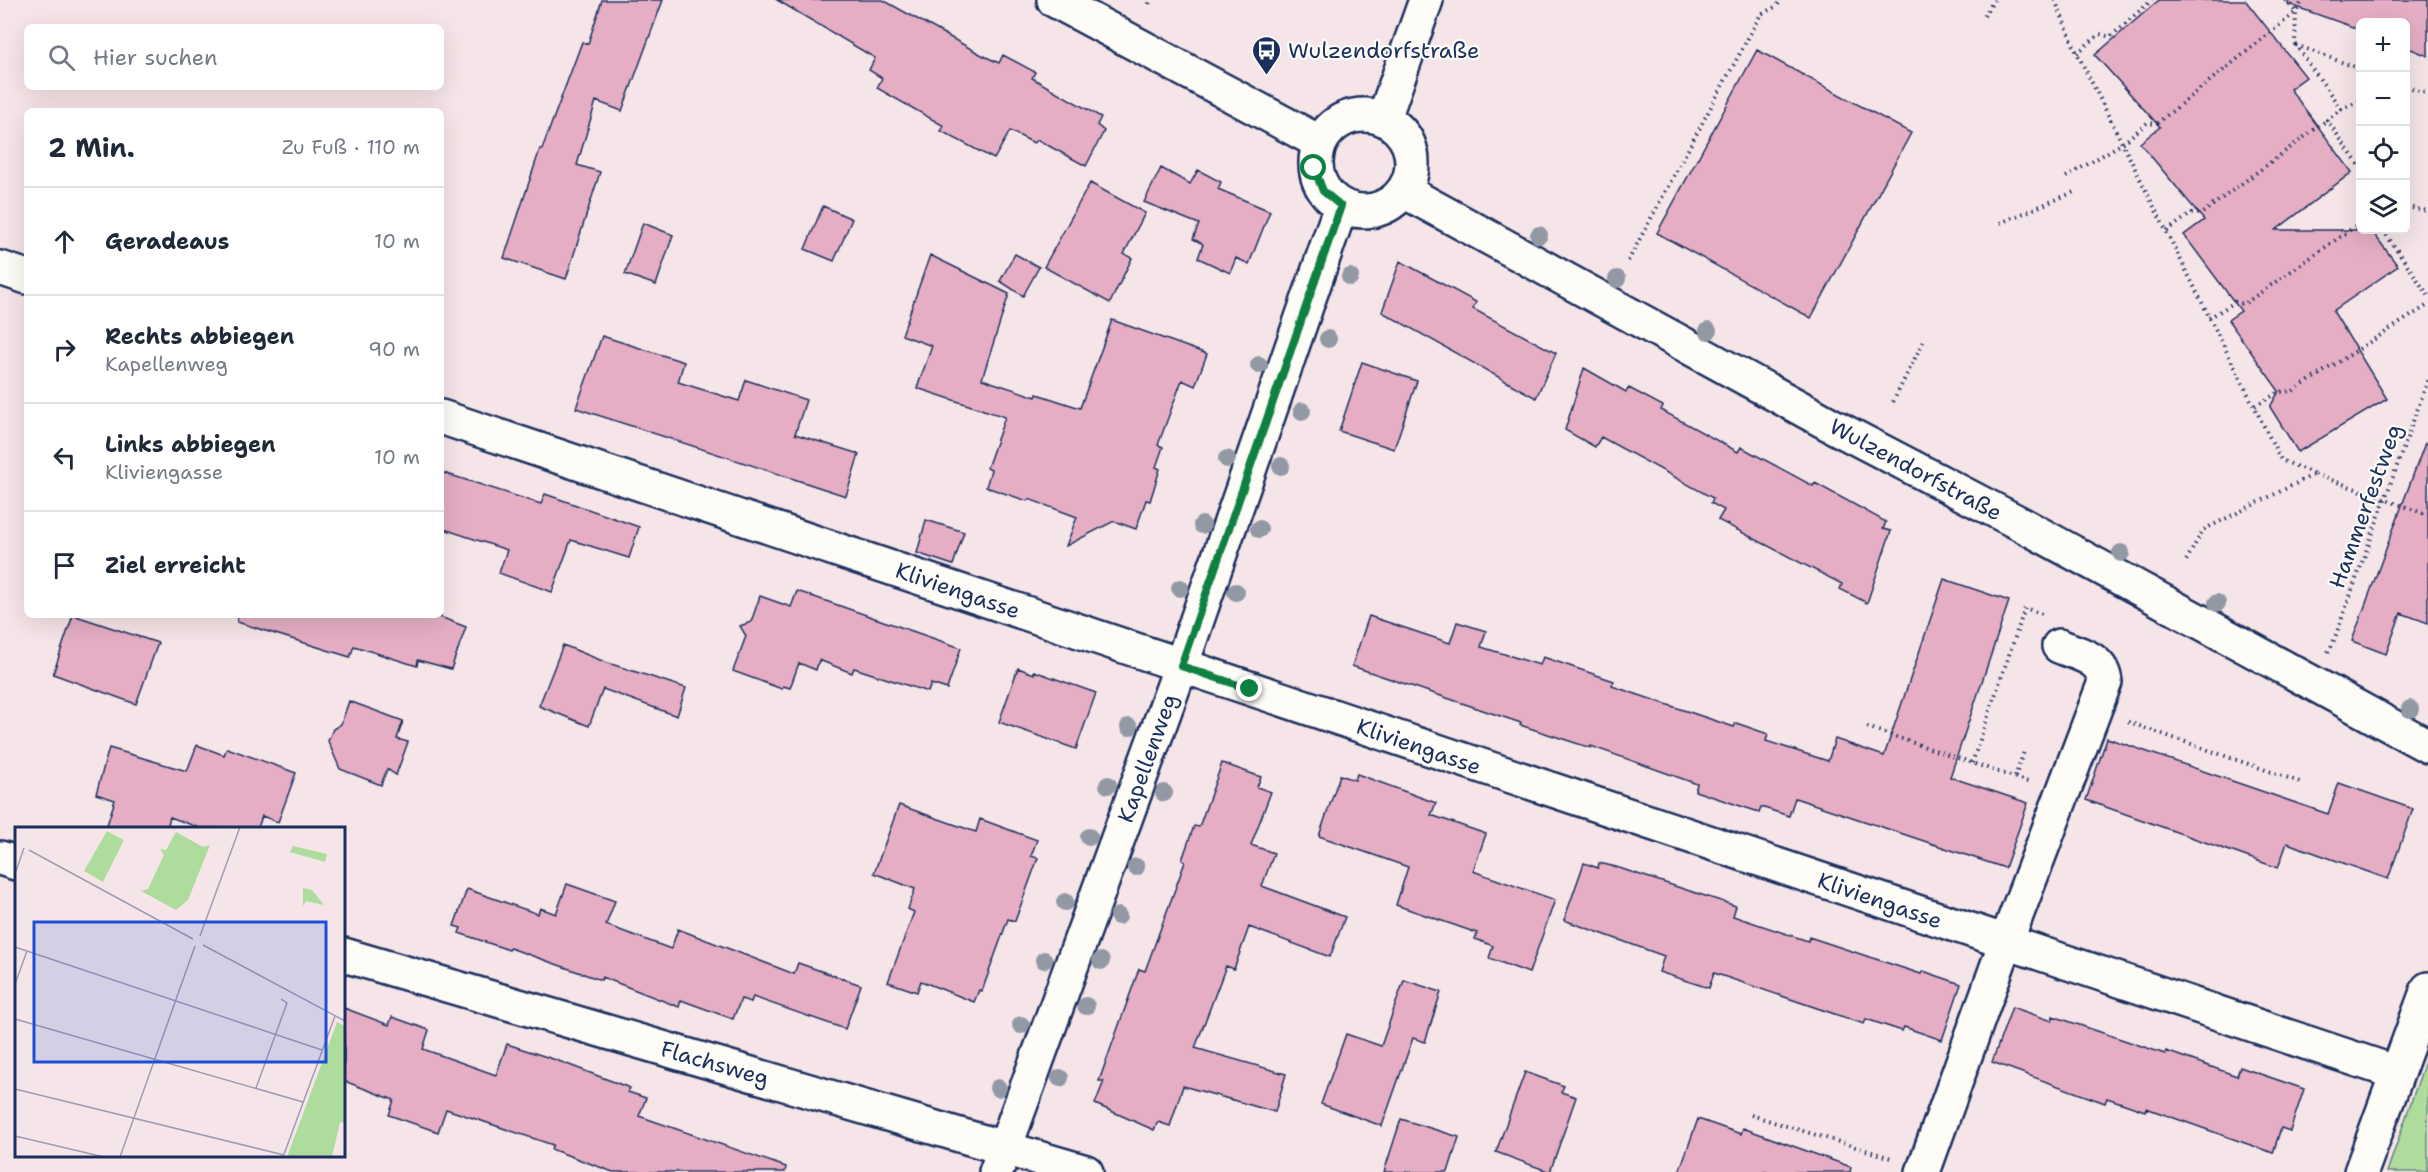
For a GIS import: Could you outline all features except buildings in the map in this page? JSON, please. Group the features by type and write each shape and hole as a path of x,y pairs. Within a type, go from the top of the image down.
{"street":[{"path":"1054,0 1319,142"},
{"path":"1384,118 1426,0"},
{"path":"1362,113 1384,118 1408,140 1413,168 1404,191 1391,203 1364,212 1341,206 1323,191 1314,168 1319,142 1335,123 1362,113"},
{"name":"Wulzendorfstraße","path":"1404,191 1833,426 2079,555 2428,746"},
{"name":"Kapellenweg","path":"1000,1161 1181,666 1341,206"},
{"path":"0,268 24,276"},
{"name":"Kliviengasse","path":"444,418 2397,1073"},
{"path":"1924,1170 2006,942 2105,682 2103,670 2098,663 2059,646"},
{"path":"0,858 15,862"},
{"name":"Flachsweg","path":"345,955 1000,1161 1086,1172"},
{"path":"2361,1172 2428,989"}],"path":[{"path":"1628,261 1761,14 1777,6 1781,0"},
{"path":"1984,16 1994,0"},
{"path":"2055,0 2077,53 2281,460 2428,514"},
{"path":"2077,53 2100,34 2110,37 2152,0"},
{"path":"2286,0 2296,12 2295,44 2341,109"},
{"path":"2066,177 2123,143 2147,123 2156,124 2296,12 2303,0"},
{"path":"2295,44 2356,67"},
{"path":"2410,87 2428,94"},
{"path":"2167,231 2192,213 2201,214 2341,109 2356,103"},
{"path":"2327,120 2356,160"},
{"path":"2000,223 2074,192"},
{"path":"2410,208 2428,211"},
{"path":"2209,318 2235,302 2244,304 2356,226"},
{"path":"2386,234 2428,295"},
{"path":"2254,406 2280,392 2293,391 2428,305"},
{"path":"1893,402 1924,338"},
{"name":"Hammerfestweg","path":"2333,643 2428,380"},
{"path":"2186,561 2204,530 2315,474"},
{"path":"1972,763 2025,608 2046,615"},
{"path":"2094,710 2300,782"},
{"path":"1866,727 2063,794"},
{"path":"2015,777 2025,749"},
{"path":"1751,1115 1924,1170"}],"green space":[{"path":"2428,1053 2428,1172 2387,1172"}],"place":[{"name":"Wulzendorfstraße","path":"1267,76"}],"route":[{"path":"1250,689 1181,666 1341,206 1323,191 1314,168"}]}
